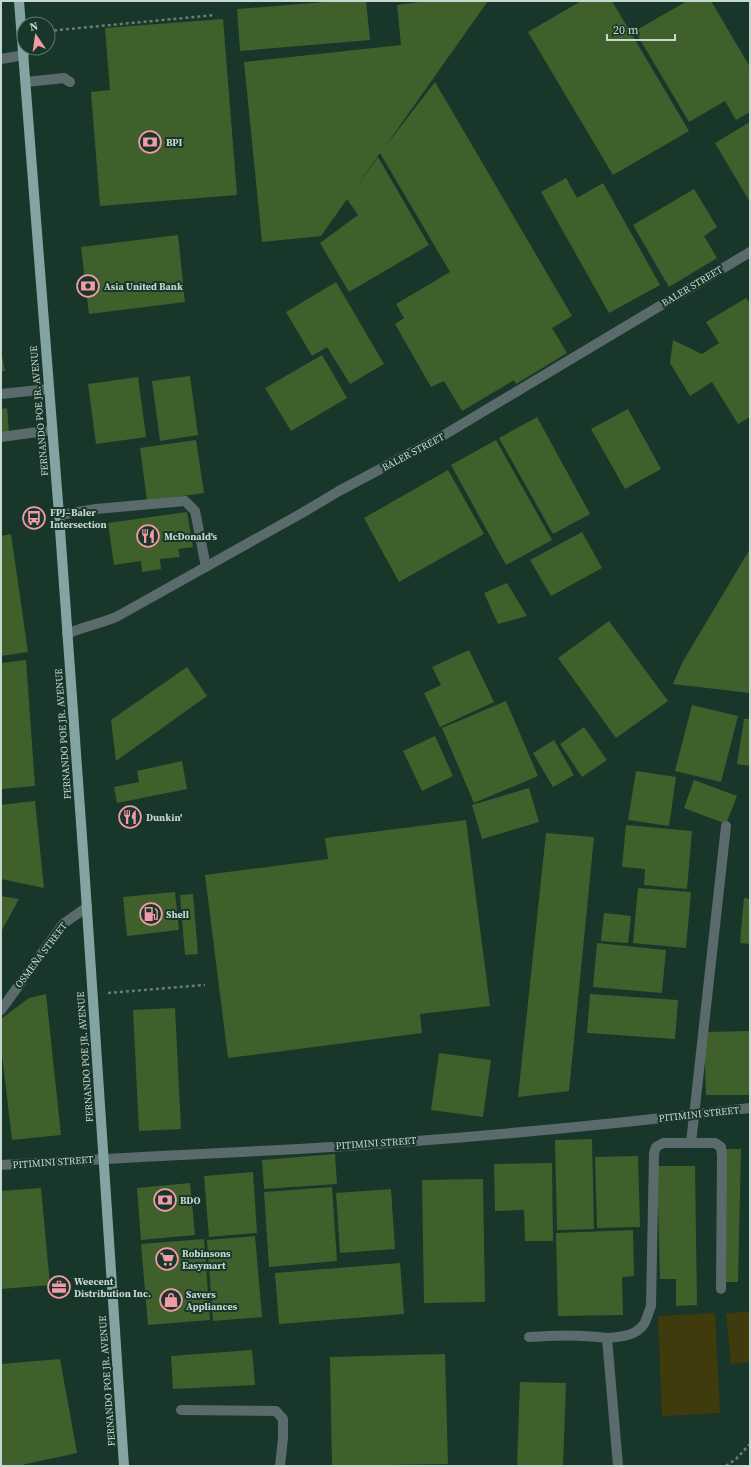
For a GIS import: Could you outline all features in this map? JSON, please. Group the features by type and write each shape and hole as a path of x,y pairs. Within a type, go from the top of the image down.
{"main road":[{"name":"FERNANDO POE JR. AVENUE","path":"19,1 20,16"},
{"name":"FERNANDO POE JR. AVENUE","path":"24,56 87,907 124,1466"}],"street":[{"path":"1,59 18,56"},
{"path":"26,82 64,78 70,82"},
{"name":"BALER STREET","path":"67,634 106,622 118,616 339,491 444,435 750,252"},
{"path":"1,394 49,390"},
{"path":"1,437 52,430"},
{"path":"59,515 96,509 185,501 195,511 206,567"},
{"path":"691,1142 726,826"},
{"name":"OSMEÑA STREET","path":"1,1010 62,924 87,907"},
{"name":"PITIMINI STREET","path":"1,1165 300,1148 498,1134 592,1126 750,1108"},
{"path":"529,1337 588,1335 607,1338 623,1337 635,1332 644,1324 651,1306 654,1153 656,1147 663,1143 715,1143 721,1147 721,1289"},
{"path":"607,1338 618,1466"},
{"path":"181,1410 276,1411 283,1418 283,1438 280,1466"}],"path":[{"path":"56,30 215,16"},
{"path":"124,992 205,985"},
{"path":"726,1466 736,1459 750,1444"}],"shaded area":[{"path":"750,1311 750,1362 731,1364 726,1314"},
{"path":"715,1313 720,1413 662,1416 658,1316"}],"building":[{"path":"338,1 366,1 370,40 240,51 237,9"},
{"path":"427,1 488,1 384,148 435,82 572,316 552,328 567,353 516,384 514,380 462,411 444,381 431,387 395,324 404,318 396,304 450,272 380,153 350,196 378,157 429,245 349,292 320,243 358,215 347,199 321,236 262,242 244,62 401,45 397,5"},
{"path":"581,1 612,1 689,131 613,175 528,32"},
{"path":"687,1 711,1 750,67 750,112 736,120 725,101 689,122 635,31"},
{"path":"223,19 237,195 100,206 91,92 110,90 105,28"},
{"path":"750,122 750,202 715,143"},
{"path":"566,178 577,198 603,183 660,285 609,313 541,192"},
{"path":"694,189 717,227 704,236 717,258 669,287 633,225"},
{"path":"178,235 185,302 89,314 81,247"},
{"path":"336,282 384,364 350,384 327,347 312,356 286,312"},
{"path":"746,298 750,304 750,417 738,424 712,382 690,396 670,363 673,340 702,354 719,343 706,322"},
{"path":"1,351 5,371 1,372"},
{"path":"322,355 347,398 291,431 265,388"},
{"path":"190,376 198,435 160,441 152,381"},
{"path":"138,377 146,437 96,444 88,384"},
{"path":"7,408 9,433 1,433 1,409"},
{"path":"628,409 661,469 625,489 591,429"},
{"path":"537,417 590,514 553,534 499,438"},
{"path":"196,440 204,493 147,501 140,448"},
{"path":"496,440 552,540 506,565 451,465"},
{"path":"448,470 484,534 399,582 364,518"},
{"path":"187,512 193,547 178,549 180,557 160,559 161,569 142,572 141,561 114,565 108,523"},
{"path":"582,532 602,568 551,596 530,560"},
{"path":"11,534 28,652 1,656 1,536"},
{"path":"750,549 750,693 673,684 682,663"},
{"path":"507,583 527,616 498,624 484,593"},
{"path":"609,621 668,701 616,738 558,658"},
{"path":"469,650 494,702 440,727 424,693 441,685 432,667"},
{"path":"26,660 35,786 1,789 1,663"},
{"path":"187,667 207,696 116,761 111,720"},
{"path":"506,701 538,776 474,803 442,728"},
{"path":"692,705 738,716 721,782 675,771"},
{"path":"744,719 750,719 750,766 737,764"},
{"path":"584,727 607,760 582,777 560,744"},
{"path":"435,736 453,776 422,791 403,751"},
{"path":"554,740 574,775 553,787 533,753"},
{"path":"182,761 187,789 117,803 114,787 139,782 137,771"},
{"path":"636,771 676,777 669,826 628,820"},
{"path":"694,780 737,796 726,824 684,808"},
{"path":"529,788 539,822 482,839 472,805"},
{"path":"35,801 44,888 1,879 1,805"},
{"path":"466,820 490,1006 420,1014 422,1033 228,1058 205,875 328,859 325,838"},
{"path":"626,825 692,831 687,889 644,885 645,869 622,867"},
{"path":"546,833 594,837 569,1091 518,1097"},
{"path":"638,888 691,892 686,948 633,943"},
{"name":"Shell","path":"175,892 179,930 127,936 123,897"},
{"path":"193,894 198,954 185,955 180,895"},
{"path":"1,896 19,899 1,932"},
{"path":"744,898 750,899 750,944 740,943"},
{"path":"604,913 631,916 628,943 601,941"},
{"path":"597,943 666,950 662,993 593,987"},
{"path":"46,994 61,1135 12,1140 1,1046 1,1019 29,998"},
{"path":"590,994 678,1000 675,1039 587,1033"},
{"path":"175,1008 181,1129 139,1131 133,1010"},
{"path":"750,1031 750,1095 706,1095 704,1032"},
{"path":"439,1053 491,1060 483,1117 431,1110"},
{"path":"592,1139 594,1229 557,1230 555,1140"},
{"path":"726,1149 741,1149 738,1282 723,1282"},
{"path":"335,1154 337,1184 264,1189 262,1160"},
{"path":"638,1156 640,1227 597,1228 595,1157"},
{"path":"552,1163 553,1241 525,1241 524,1210 495,1211 494,1164"},
{"path":"657,1166 695,1166 697,1305 676,1306 676,1279 660,1279"},
{"path":"253,1172 257,1233 209,1237 204,1176"},
{"path":"483,1179 485,1302 424,1303 422,1180"},
{"name":"BDO","path":"190,1183 195,1235 141,1240 137,1188"},
{"path":"332,1187 337,1261 269,1267 264,1192"},
{"path":"41,1188 50,1285 1,1289 1,1191"},
{"path":"391,1189 395,1249 340,1253 336,1193"},
{"path":"633,1230 634,1276 622,1277 623,1315 558,1316 556,1233"},
{"path":"255,1236 262,1317 213,1321 207,1240"},
{"path":"204,1239 210,1320 148,1325 141,1244"},
{"path":"400,1263 404,1314 279,1324 275,1273"},
{"path":"252,1350 255,1385 173,1389 171,1356"},
{"path":"445,1354 448,1464 332,1466 330,1357"},
{"path":"60,1359 77,1453 17,1466 1,1466 1,1364"},
{"path":"520,1382 566,1383 563,1466 517,1466"}],"place":[{"name":"BPI","path":"150,142"},
{"name":"Asia United Bank","path":"88,286"},
{"name":"FPJ–Baler Intersection","path":"34,518"},
{"name":"McDonald's","path":"148,536"},
{"name":"Dunkin'","path":"130,817"},
{"name":"Shell","path":"151,914"},
{"name":"BDO","path":"165,1200"},
{"name":"Robinsons Easymart","path":"167,1259"},
{"name":"Weecent Distribution Inc.","path":"59,1287"},
{"name":"Savers Appliances","path":"171,1300"}]}
